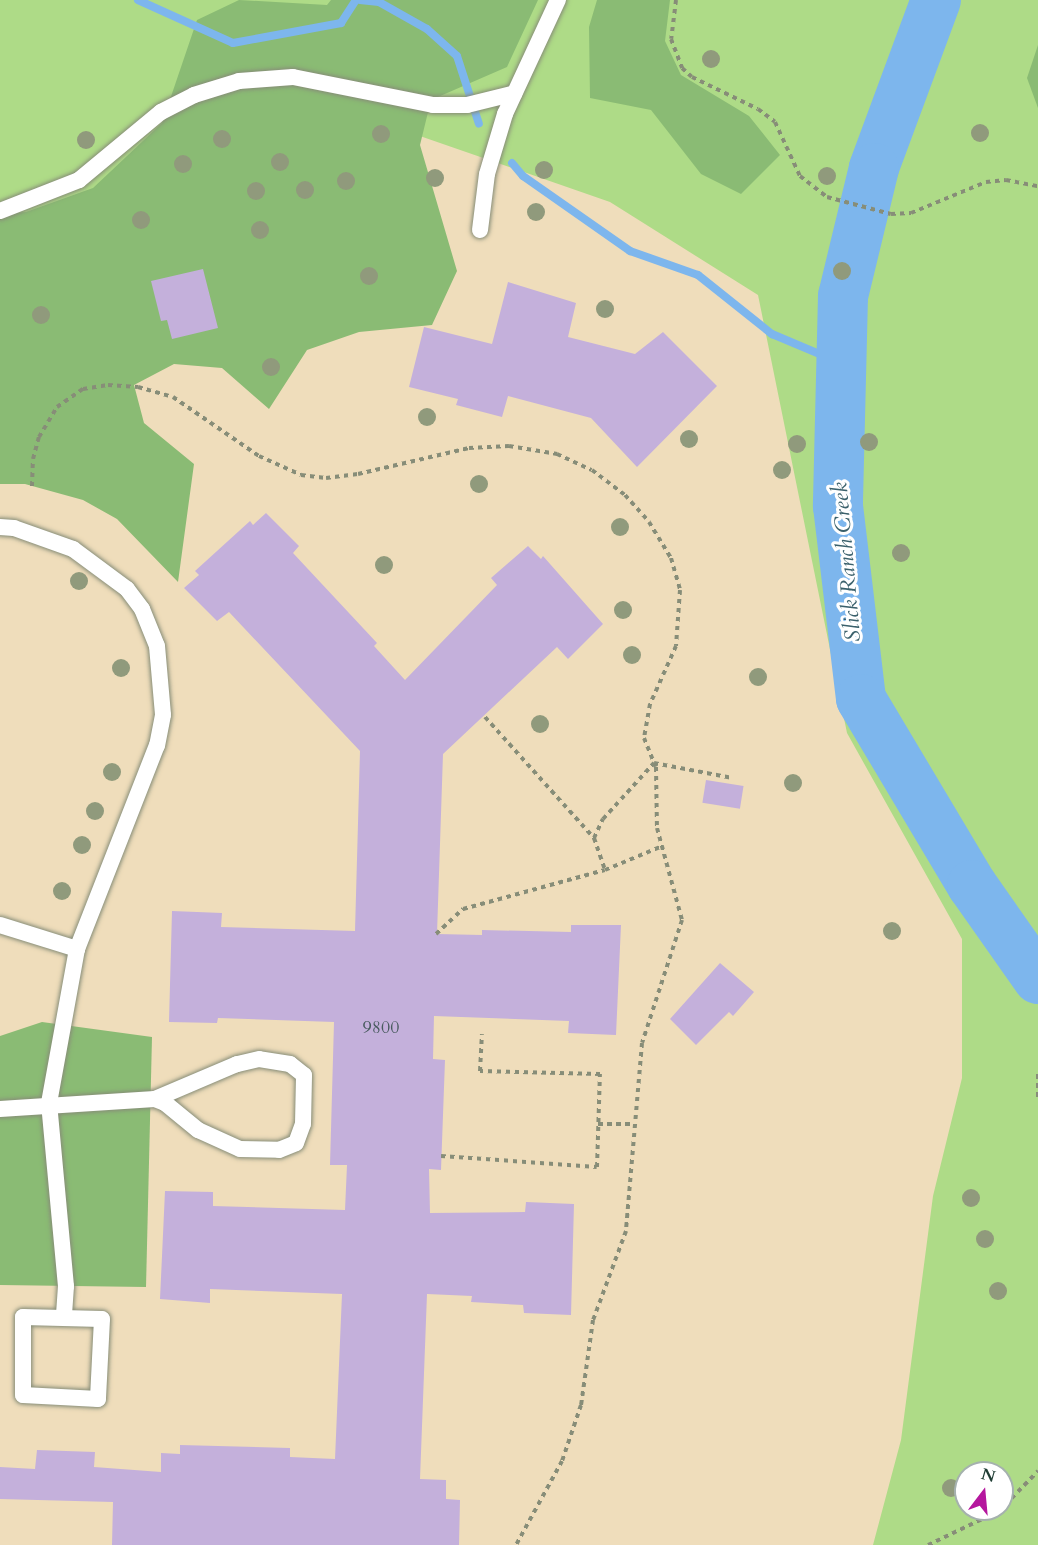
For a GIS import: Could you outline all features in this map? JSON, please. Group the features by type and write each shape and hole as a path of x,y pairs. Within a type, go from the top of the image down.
{"lane":[{"path":"480,230 487,174 515,93 558,0"},
{"path":"0,211 79,180 104,163 161,112 194,95 239,81 293,77 433,105 467,105 515,93"},
{"path":"0,527 14,528 73,549 127,589 142,609 157,646 163,705 157,745 77,950 49,1103 66,1286 64,1317"},
{"path":"0,925 77,950"},
{"path":"0,1109 49,1103 155,1100 165,1103 198,1130 240,1149 279,1150 296,1143 303,1124 304,1075 290,1064 259,1059 237,1064 155,1100"},
{"path":"23,1317 64,1317 102,1319 98,1399 23,1395 23,1317"}],"path":[{"path":"676,0 670,39 682,68 692,77 758,109 775,122 800,176 814,189 839,201 876,210 911,213 986,182 1006,180 1038,186"},
{"path":"32,486 39,436 57,407 83,389 108,385 138,387 173,397 259,456 301,475 326,478 358,474 469,448 509,446 557,454 592,470 625,495 649,522 671,558 680,590 680,619 676,646 645,719 644,738 654,763 660,847 682,920 642,1043 633,1124 626,1231 592,1320 581,1405 562,1461 516,1545"},
{"path":"485,717 594,838 605,870"},
{"path":"654,763 700,774 733,777"},
{"path":"594,838 603,819 654,763"},
{"path":"436,934 463,909 605,870 660,847"},
{"path":"441,1156 597,1167 600,1074 480,1071 482,1034"},
{"path":"1038,1074 1038,1098"},
{"path":"598,1124 633,1124"},
{"path":"928,1545 999,1511 1038,1471"}],"green space":[{"path":"0,0 1038,0 1038,1545 873,1545 901,1440 933,1196 962,1078 962,939 847,733 758,295 610,202 316,100 0,250"},
{"path":"239,0 327,5 331,0 538,0 507,67 431,100 420,145 457,271 432,325 359,332 307,350 269,409 222,368 174,364 134,385 144,423 194,464 178,582 117,519 83,500 25,484 0,484 0,214 26,212 93,188 162,123 197,20"},
{"path":"597,0 670,0 665,41 681,75 749,116 780,155 741,194 701,174 651,110 590,98 589,27"},
{"path":"1038,45 1038,108 1027,78"},
{"path":"42,1022 152,1037 146,1287 0,1285 0,1036"}],"building":[{"path":"203,269 218,328 172,339 167,320 161,321 151,281"},
{"path":"508,282 576,303 568,337 635,354 663,332 717,386 637,467 591,418 508,396 502,417 456,405 458,399 409,387 424,327 492,344"},
{"path":"266,513 299,546 293,553 377,643 374,646 405,680 497,585 491,578 528,546 541,559 543,556 603,624 568,659 557,647 443,754 437,934 482,935 482,930 571,932 571,925 621,925 616,1035 568,1033 569,1021 434,1016 433,1059 445,1060 441,1170 429,1169 430,1213 525,1212 526,1202 574,1204 571,1315 524,1313 523,1305 471,1302 472,1296 427,1294 420,1479 446,1480 446,1499 460,1500 459,1545 112,1545 113,1502 0,1499 0,1467 35,1469 37,1450 95,1452 94,1467 161,1472 161,1453 180,1454 180,1445 290,1448 290,1457 335,1459 342,1294 210,1289 210,1303 160,1299 165,1191 213,1192 213,1206 345,1210 347,1165 330,1165 334,1022 218,1018 217,1023 169,1022 172,911 222,913 221,927 355,931 360,751 229,612 217,621 184,588 199,575 195,571 250,521 253,525"},
{"path":"706,780 744,786 740,809 702,803"},
{"path":"720,963 754,992 733,1016 729,1012 696,1045 670,1019"}],"waterway":[{"path":"138,0 233,43 341,23 356,0"},
{"path":"360,0 379,2 427,29 457,56 479,124"},
{"name":"Slick Ranch Creek","path":"936,0 874,168 843,296 838,506 861,699 972,885 1038,979"},
{"path":"512,163 523,176 630,251 698,275 772,334 841,363"}]}
